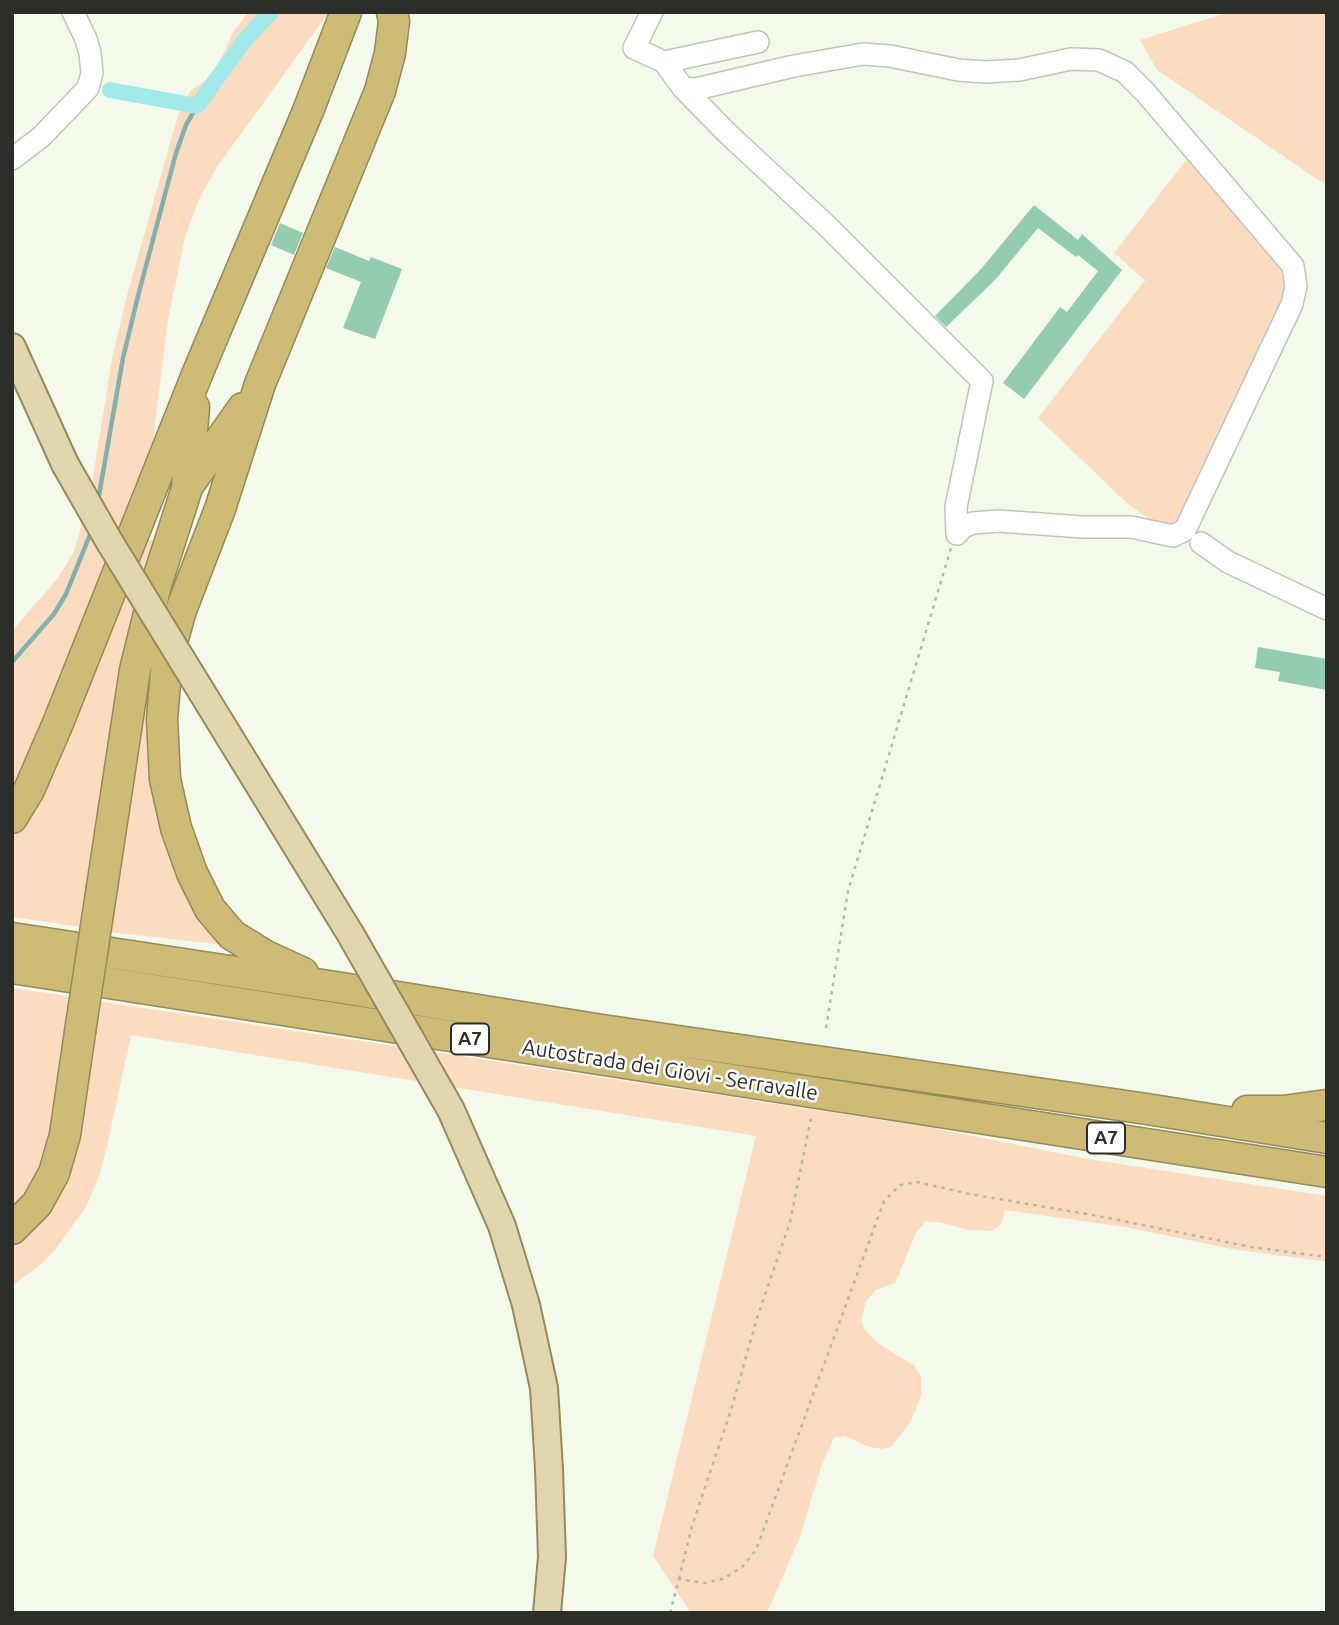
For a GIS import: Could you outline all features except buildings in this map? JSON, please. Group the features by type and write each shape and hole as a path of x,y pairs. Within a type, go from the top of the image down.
{"highway":[{"path":"12,818 29,790 73,686 346,12"},
{"path":"342,988 289,968 266,956 232,934 210,909 192,873 176,828 166,779 162,719 167,660 181,610 220,509 260,384 380,91 390,53 394,15"},
{"path":"12,1229 37,1204 54,1172 65,1135 135,670 156,586 187,488 198,372"},
{"path":"187,488 260,384"},
{"name":"Autostrada dei Giovi - Serravalle","path":"12,938 601,1030 1147,1109 1327,1138"},
{"name":"Autostrada dei Giovi - Serravalle","path":"12,968 1327,1172"},
{"path":"12,981 147,988"},
{"path":"1147,1109 1283,1111 1327,1105"},
{"path":"1238,1110 1327,1121"},
{"path":"1284,1165 1327,1181"}],"main road":[{"path":"12,347 65,464 116,553 351,935 451,1110 497,1214 526,1305 544,1388 552,1515 552,1557 547,1613"}],"lane":[{"path":"12,159 41,137 88,88 92,73 90,53 73,12"},
{"path":"652,12 634,48 664,62 684,88 727,132 825,224 982,381 956,507 957,534"},
{"path":"664,62 758,42"},
{"path":"684,88 696,89 794,66 863,54 986,72 1019,70 1071,59 1099,60 1125,72 1145,92 1293,267 1296,286 1292,304 1185,530 1172,536 1131,527 991,521 973,523 963,527 957,534"},
{"path":"1201,543 1228,562 1327,609"}],"path":[{"path":"826,1028 850,882 947,559 957,534"},
{"path":"670,1613 692,1526 790,1222 811,1118"},
{"path":"679,1579 705,1583 723,1579 742,1567 756,1549 884,1200 900,1185 917,1182 1260,1249 1327,1257"}],"shaded area":[{"path":"248,12 329,12 217,167 200,197 185,237 168,320 150,464 12,806 12,631 57,579 74,552 91,489 112,359 126,299 178,115 191,90 212,77 233,33"},
{"path":"1229,12 1327,12 1327,186 1157,70 1140,40"},
{"path":"1190,155 1286,271 1286,294 1182,520 1173,526 1156,523 1130,506 1038,418 1145,280 1114,253"},
{"path":"144,537 154,541 125,657 81,927 12,917 12,834"},
{"path":"187,547 198,552 155,724 233,946 108,932 153,633"},
{"path":"12,988 69,996 51,1131 42,1167 28,1193 12,1210"},
{"path":"98,1001 928,1127 1088,1159 1327,1196 1327,1262 1232,1249 1125,1227 1005,1210 1001,1225 992,1231 969,1230 926,1221 916,1233 895,1283 876,1290 866,1301 861,1321 865,1330 880,1345 914,1365 921,1376 921,1396 911,1421 891,1447 882,1449 869,1447 845,1436 834,1438 822,1464 800,1537 767,1613 691,1613 653,1556 756,1136 131,1035 99,1177 86,1207 55,1250 12,1286 12,1242 17,1239"}],"waterway":[{"path":"110,90 197,106 245,40 271,12"},
{"path":"98,501 123,358 138,296 176,153 186,125 197,106"},
{"path":"12,662 54,614 66,594 92,530"}]}
